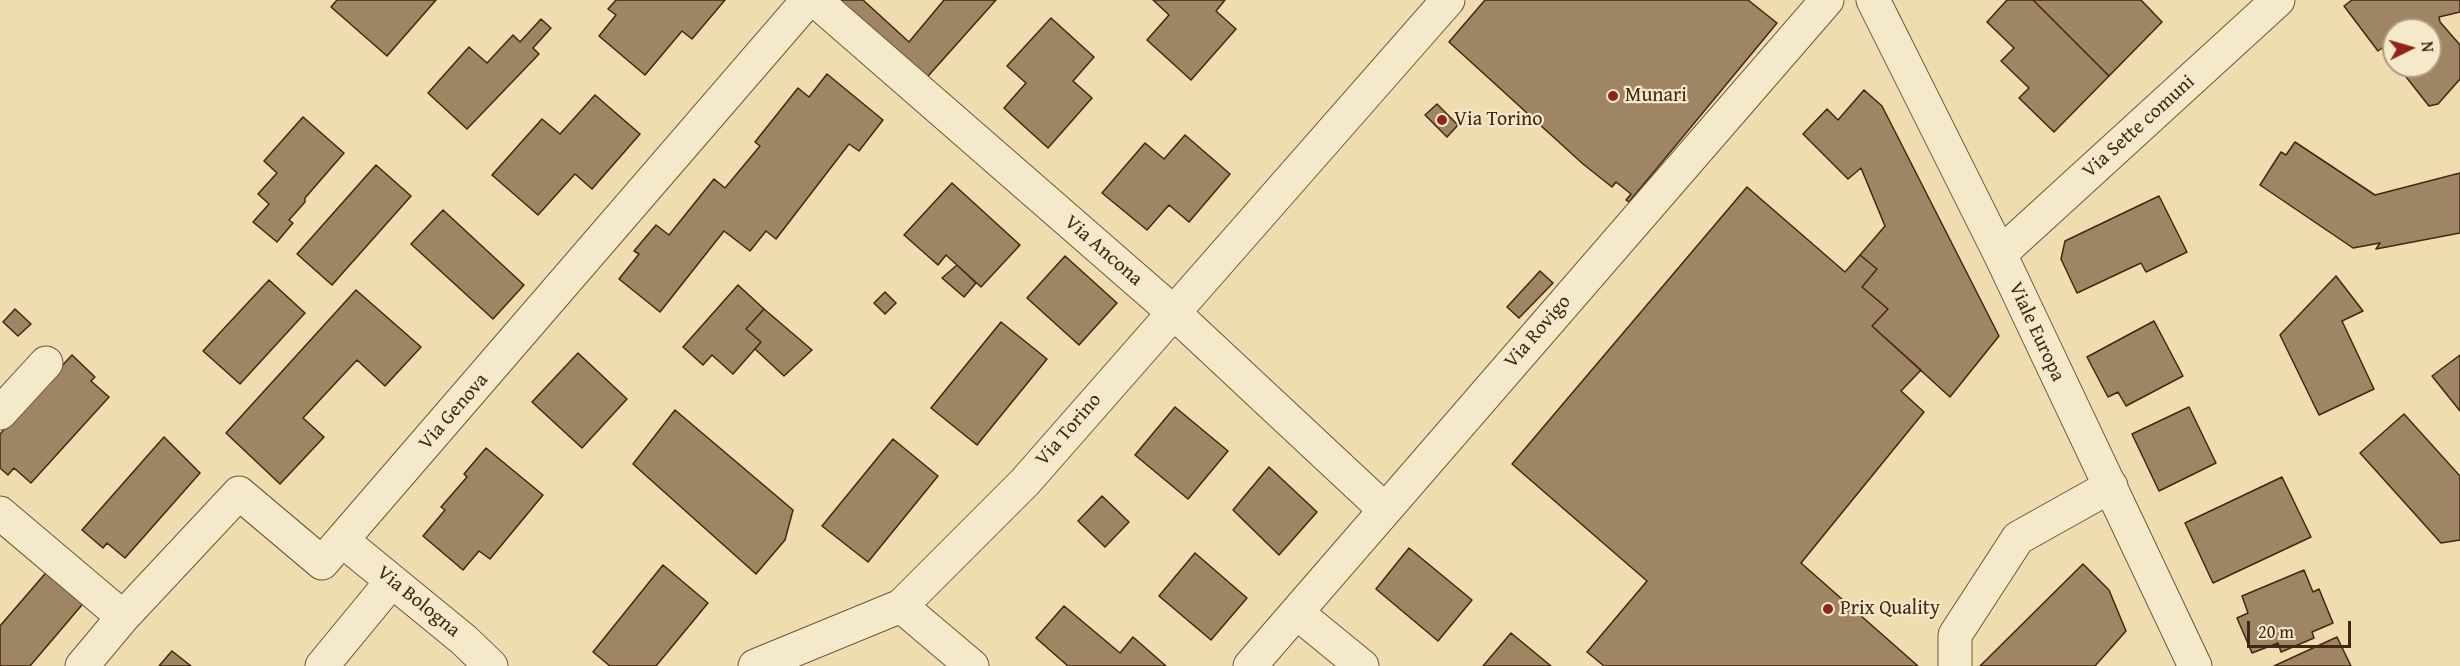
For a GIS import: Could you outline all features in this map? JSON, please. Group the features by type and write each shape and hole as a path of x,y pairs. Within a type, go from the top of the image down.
{"street":[{"name":"Via Genova","path":"82,666 123,617 239,493 322,563 808,0"},
{"name":"Via Ancona","path":"815,0 1172,311 1384,509"},
{"name":"Via Torino","path":"901,606 1025,482 1172,311 1448,0"},
{"name":"Via Rovigo","path":"1250,666 1827,0"},
{"name":"Viale Europa","path":"1873,0 2000,254 2194,666"},
{"name":"Via Sette comuni","path":"2000,254 2278,0"},
{"path":"0,413 46,363"},
{"path":"1955,666 1955,635 2018,538 2111,486"},
{"path":"0,513 123,617"},
{"name":"Via Bologna","path":"343,541 464,640 491,666"},
{"path":"322,666 392,581"},
{"path":"755,666 901,606 972,666"},
{"path":"1297,612 1362,666"}],"building":[{"path":"337,0 436,0 387,56 331,7"},
{"path":"616,0 725,0 692,39 682,31 645,75 599,36 616,15 608,9"},
{"path":"820,0 863,0 909,42 944,0 996,0 921,84"},
{"path":"1153,0 1225,0 1216,11 1236,29 1191,80 1147,40 1169,15"},
{"name":"Munari","path":"1485,0 1748,0 1777,23 1629,202 1626,200 1631,194 1616,182 1612,187 1583,164 1449,42"},
{"path":"2007,0 2033,0 2109,76 2054,132 2019,98 2029,88 2001,61 2014,48 1987,22"},
{"path":"2033,0 2141,0 2162,22 2109,76"},
{"path":"2352,0 2460,0 2460,12 2439,18 2382,18 2382,48 2378,51 2344,6"},
{"path":"1051,18 1094,57 1073,81 1092,98 1048,148 1004,108 1026,83 1007,66"},
{"path":"541,19 551,28 533,48 539,54 467,129 428,93 469,47 487,63 513,35 520,42"},
{"path":"2442,24 2460,45 2460,79 2438,104 2429,106 2407,78 2442,78"},
{"path":"827,74 883,120 859,151 849,144 776,239 766,231 750,251 724,231 660,312 619,279 639,254 634,251 656,225 669,235 714,179 725,188 760,146 755,142 798,88 809,97"},
{"path":"1864,90 1882,106 1999,336 1950,397 1872,326 1888,309 1862,287 1877,269 1860,255 1885,226 1861,168 1848,179 1803,134 1827,109 1838,120"},
{"path":"595,95 640,134 592,189 575,174 538,215 492,175 542,119 560,134"},
{"name":"Via Torino","path":"1437,104 1458,125 1447,137 1425,115"},
{"path":"303,117 344,153 305,198 305,202 289,220 293,223 277,242 253,222 269,204 258,194 277,173 264,161"},
{"path":"1185,135 1230,174 1189,222 1169,205 1147,230 1102,193 1145,143 1164,159"},
{"path":"2295,142 2375,195 2460,173 2460,233 2376,249 2380,243 2353,248 2260,185 2281,152 2286,155"},
{"path":"376,165 411,196 332,285 297,254"},
{"path":"952,183 1020,245 981,287 946,255 938,265 904,235"},
{"path":"1747,187 1845,272 1860,255 1877,269 1862,287 1888,309 1872,326 1921,370 1901,391 1924,412 1801,563 1918,666 1604,666 1587,652 1647,581 1512,464"},
{"path":"2159,196 2187,252 2146,272 2141,263 2077,293 2061,259 2065,241"},
{"path":"443,210 524,285 493,319 411,244"},
{"path":"1065,256 1117,303 1079,345 1027,298"},
{"path":"957,265 976,283 964,297 942,278"},
{"path":"1540,271 1553,283 1519,318 1507,307"},
{"path":"2336,276 2363,311 2342,321 2374,389 2319,415 2280,335"},
{"path":"269,280 305,313 240,384 203,351"},
{"path":"738,285 764,309 746,329 761,342 733,374 712,355 703,365 683,347"},
{"path":"356,290 421,347 385,386 357,360 303,418 324,437 280,484 226,433"},
{"path":"885,292 896,303 885,314 874,303"},
{"path":"15,309 31,324 18,336 3,322"},
{"path":"764,309 812,350 784,376 755,349 761,342 746,329"},
{"path":"2154,321 2183,376 2126,406 2118,392 2108,397 2087,357"},
{"path":"1001,322 1047,359 977,445 931,408"},
{"path":"578,353 627,399 582,448 532,402"},
{"path":"72,355 95,377 91,381 109,397 31,483 14,468 8,475 0,468 0,434"},
{"path":"2460,355 2460,411 2432,376"},
{"path":"1175,407 1228,451 1188,499 1135,455"},
{"path":"2189,407 2216,463 2159,491 2132,434"},
{"path":"675,410 793,510 785,540 756,574 633,464"},
{"path":"2404,414 2460,476 2460,540 2441,543 2360,453"},
{"path":"164,437 200,473 125,558 107,543 103,548 82,530"},
{"path":"893,439 938,476 868,562 822,526"},
{"path":"486,448 543,495 490,559 479,551 463,570 423,536 445,510 441,507 467,477 464,474"},
{"path":"1269,467 1317,512 1279,555 1233,510"},
{"path":"2282,477 2311,537 2213,583 2185,523"},
{"path":"1102,496 1129,522 1105,547 1078,521"},
{"path":"1409,548 1472,600 1438,641 1376,589"},
{"path":"1195,553 1247,598 1211,640 1159,596"},
{"path":"2083,564 2109,590 2126,631 2095,666 1980,666"},
{"path":"663,565 708,603 656,666 610,666 593,652"},
{"path":"50,568 87,599 30,666 0,666 0,626"},
{"path":"2304,570 2313,592 2319,589 2333,623 2312,632 2314,638 2281,652 2278,643 2252,653 2237,618 2248,613 2242,596"},
{"path":"1064,606 1120,653 1133,637 1166,666 1068,666 1036,638"},
{"path":"1511,633 1551,666 1483,666"},
{"path":"2337,637 2351,666 2274,666"},
{"path":"172,651 191,666 159,666"}],"place":[{"name":"Munari","path":"1613,96"},
{"name":"Via Torino","path":"1442,120"},
{"name":"Prix Quality","path":"1828,609"}]}
